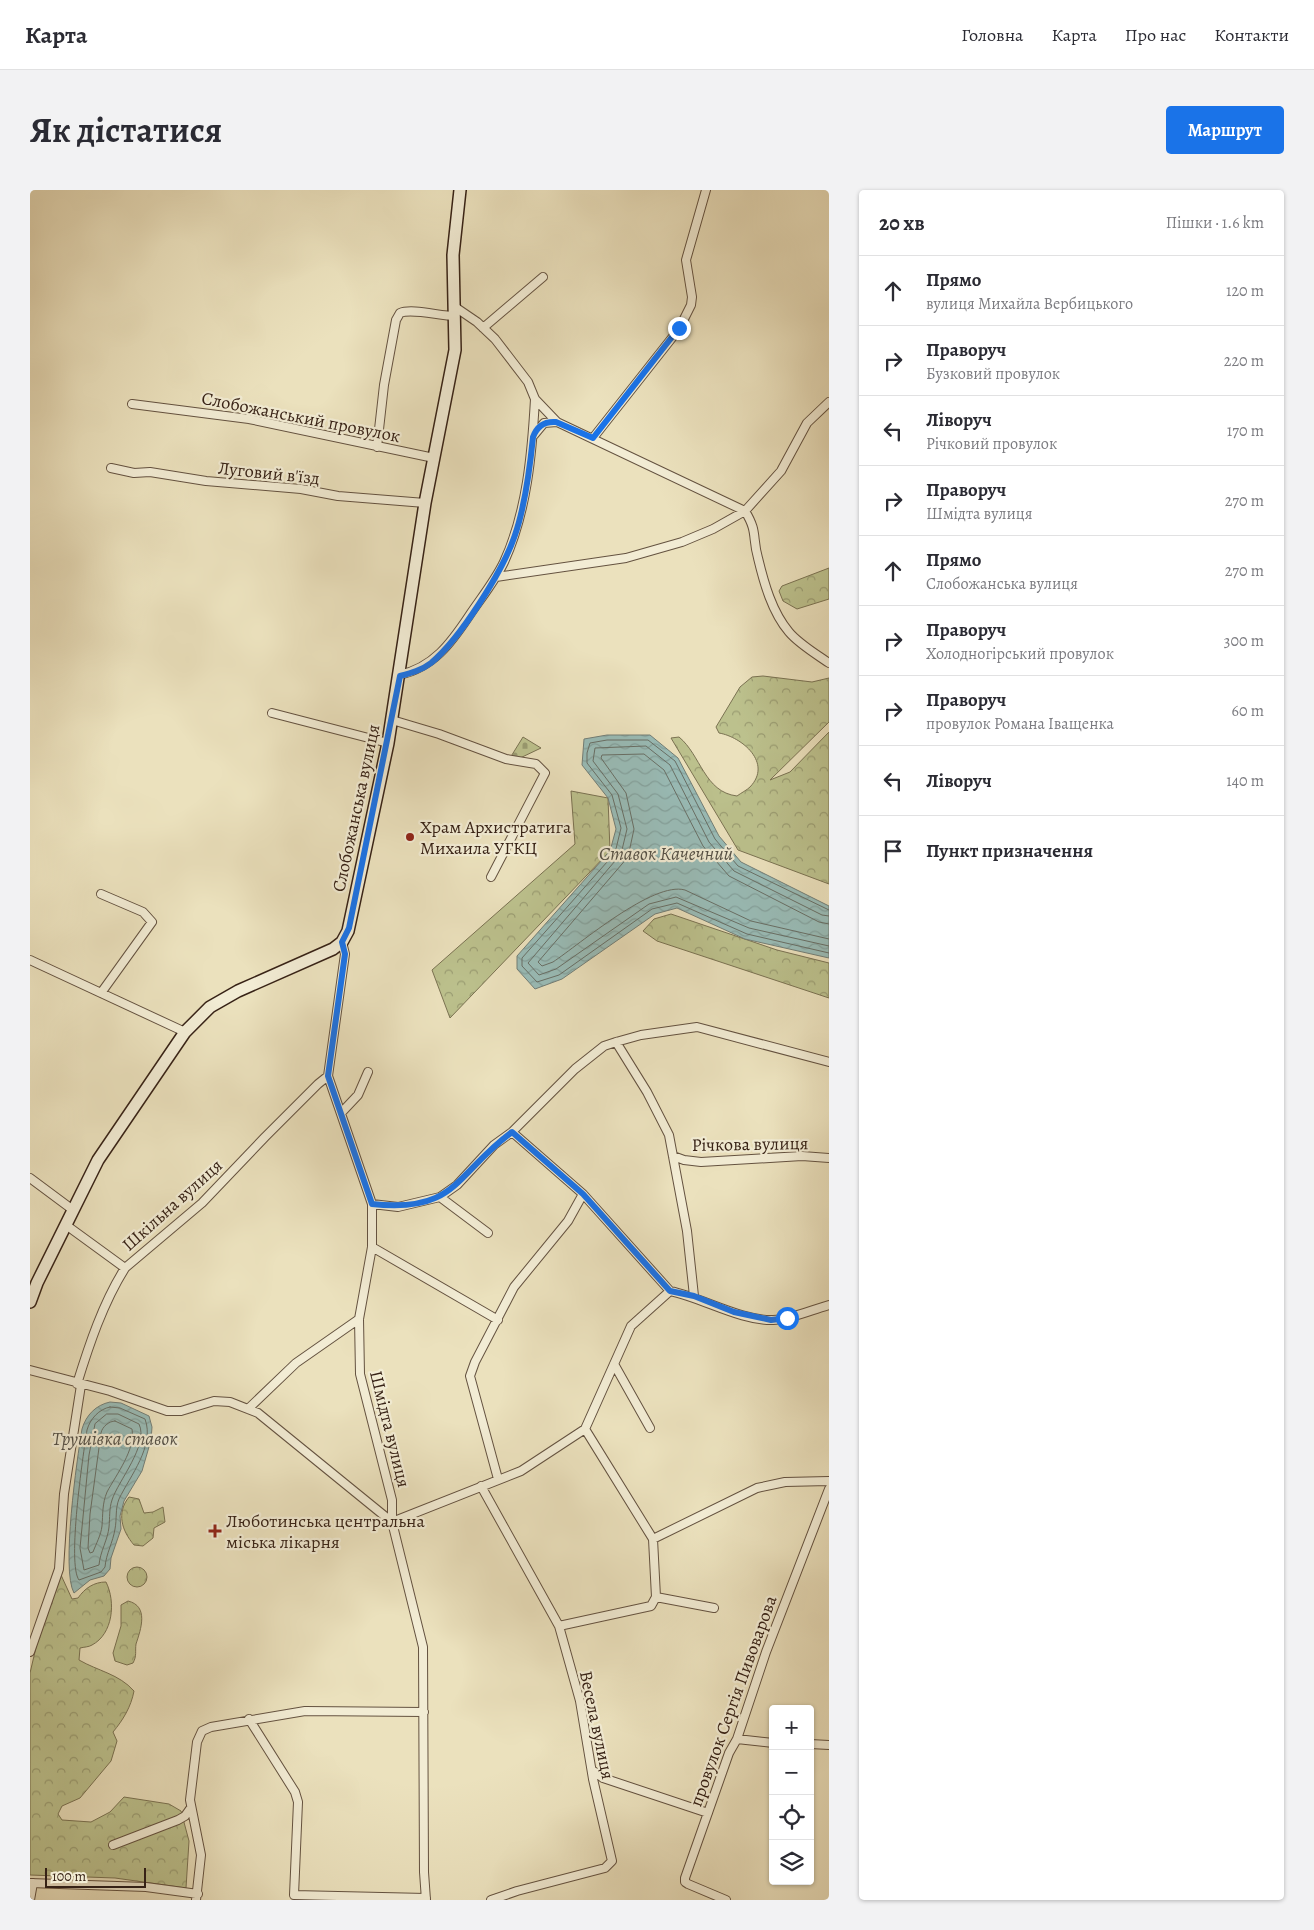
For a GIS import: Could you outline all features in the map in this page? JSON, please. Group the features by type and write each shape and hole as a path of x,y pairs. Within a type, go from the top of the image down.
{"street":[{"name":"Слобожанська вулиця","path":"342,942 349,928 388,743 400,676 425,503 455,350 453,255 460,190"},
{"path":"593,438 679,328 691,305 692,297 686,260 706,190"},
{"path":"483,328 543,277"},
{"path":"377,447 384,385 396,320 400,313 412,310 434,316 455,312 483,328 518,367 528,382 534,399 533,437 515,536 496,577 447,646 430,663 415,672 400,676"},
{"path":"534,399 556,422"},
{"path":"496,577 626,558 682,542 713,530 745,511 781,471 807,423 829,402"},
{"name":"Слобожанський провулок","path":"132,404 249,418 434,458"},
{"path":"533,437 539,426 550,421 556,422 745,511 754,526 757,556 769,595 780,620 790,634 829,663"},
{"name":"Луговий в'їзд","path":"112,468 134,473 141,471 206,481 425,503"},
{"path":"272,713 388,743"},
{"path":"392,720 439,734 506,759 536,764 545,773 491,877"},
{"path":"101,894 143,912 152,922 102,993"},
{"path":"30,1302 98,1160 185,1032 210,1007 223,999 251,984 324,954 342,942"},
{"name":"Шмідта вулиця","path":"342,942 345,954 328,1076 372,1204 372,1246 359,1319 360,1374 392,1500 392,1522 423,1647 426,1899"},
{"path":"30,960 185,1032"},
{"path":"372,1204 398,1207 440,1197 457,1185 494,1145 512,1132 575,1070 604,1046 641,1034 697,1027 829,1062"},
{"name":"Річкова вулиця","path":"616,1042 664,1124 673,1156 687,1231 694,1296"},
{"path":"341,1113 358,1095 368,1072"},
{"name":"Шкільна вулиця","path":"30,1652 59,1569 64,1494 79,1384 88,1347 118,1279 125,1268 202,1203 278,1124 328,1076"},
{"path":"512,1132 583,1194 670,1291 694,1296 728,1310 771,1320 787,1318 829,1305"},
{"name":"Річкова вулиця","path":"673,1156 684,1160 701,1162 802,1156 829,1158"},
{"path":"30,1178 73,1210"},
{"path":"498,1479 470,1376 475,1362 514,1287 568,1221 583,1194"},
{"path":"440,1197 488,1233"},
{"path":"66,1225 125,1268"},
{"path":"372,1246 498,1320"},
{"path":"30,1370 110,1391 167,1411 181,1410 214,1401 230,1402 258,1413 392,1522 521,1471 585,1429 631,1326 670,1291"},
{"path":"248,1409 296,1362 359,1319"},
{"path":"614,1364 650,1428"},
{"path":"559,1626 651,1606 656,1598 653,1539 585,1429"},
{"path":"653,1539 756,1488 785,1482 829,1481"},
{"name":"Весела вулиця","path":"480,1486 559,1626 580,1701 592,1770 612,1861 605,1868 517,1891 491,1900"},
{"name":"провулок Сергія Пивоварова","path":"726,1900 685,1882 729,1752 737,1739 766,1652 829,1489"},
{"path":"656,1598 714,1608"},
{"path":"30,1900 32,1883 146,1887 197,1897 201,1855 190,1809 197,1742 202,1731 211,1727 249,1719 305,1711 424,1712"},
{"path":"249,1719 295,1792 298,1802 294,1895 426,1899"},
{"path":"737,1739 769,1743"},
{"path":"814,1744 829,1745"},
{"path":"592,1770 603,1778 708,1813"},
{"path":"113,1845 178,1820 185,1816 190,1809"},
{"path":"517,1891 521,1900"}],"green space":[{"path":"829,568 829,599 797,609 783,601 779,591 782,586"},
{"path":"763,676 812,682 829,678 829,722 770,780 790,772 829,732 829,884 738,850 671,738 679,737 693,753 704,772 717,788 737,796 746,790 756,778 758,769 756,760 752,752 745,746 728,735 719,733 716,727 740,687 752,677"},
{"path":"523,737 541,748 518,759 510,758"},
{"path":"571,791 608,798 610,851 450,1018 432,970 575,844"},
{"path":"671,914 777,950 829,963 829,998 657,941 643,931 654,919"},
{"path":"129,1497 139,1499 144,1513 153,1512 163,1507 165,1522 154,1528 153,1538 143,1546 134,1545 126,1534 122,1522 123,1509"},
{"path":"133,1567 141,1567 147,1573 147,1581 141,1587 133,1587 127,1581 127,1573"},
{"path":"53,1575 61,1575 72,1599 78,1598 94,1584 106,1582 112,1608 108,1626 99,1640 91,1646 80,1648 79,1660 115,1677 134,1691 126,1713 113,1732 117,1741 111,1761 80,1798 62,1806 58,1814 62,1820 91,1822 110,1812 124,1797 169,1804 181,1811 189,1841 186,1888 115,1878 30,1875 30,1673"},
{"path":"128,1601 139,1608 142,1619 135,1658 133,1663 127,1665 115,1661 113,1653 121,1626 121,1605"}],"water":[{"name":"Ставок Качечний","path":"607,735 650,735 678,758 719,836 741,862 829,906 829,958 745,939 677,908 655,914 562,979 535,989 517,969 517,956 610,851 616,829 608,798 582,765 584,739"},
{"name":"Трушівка ставок","path":"110,1402 121,1403 149,1416 152,1427 151,1440 142,1471 124,1501 120,1516 121,1529 111,1558 110,1569 104,1576 90,1580 74,1593 70,1581 69,1562 71,1514 82,1429 92,1411"}],"place":[{"name":"Храм Архистратига Михаила УГКЦ","path":"410,837"},
{"name":"Люботинська центральна міська лікарня","path":"215,1531"}],"route":[{"path":"679,328 593,438 556,422 550,421 539,426 533,437 515,536 496,577 452,641 430,663 415,672 400,676 388,743 349,928 342,942 345,954 328,1076 372,1204 398,1207 419,1204 440,1197 457,1185 494,1145 512,1132 583,1194 670,1291 694,1296 734,1312 771,1320 787,1318"}]}
